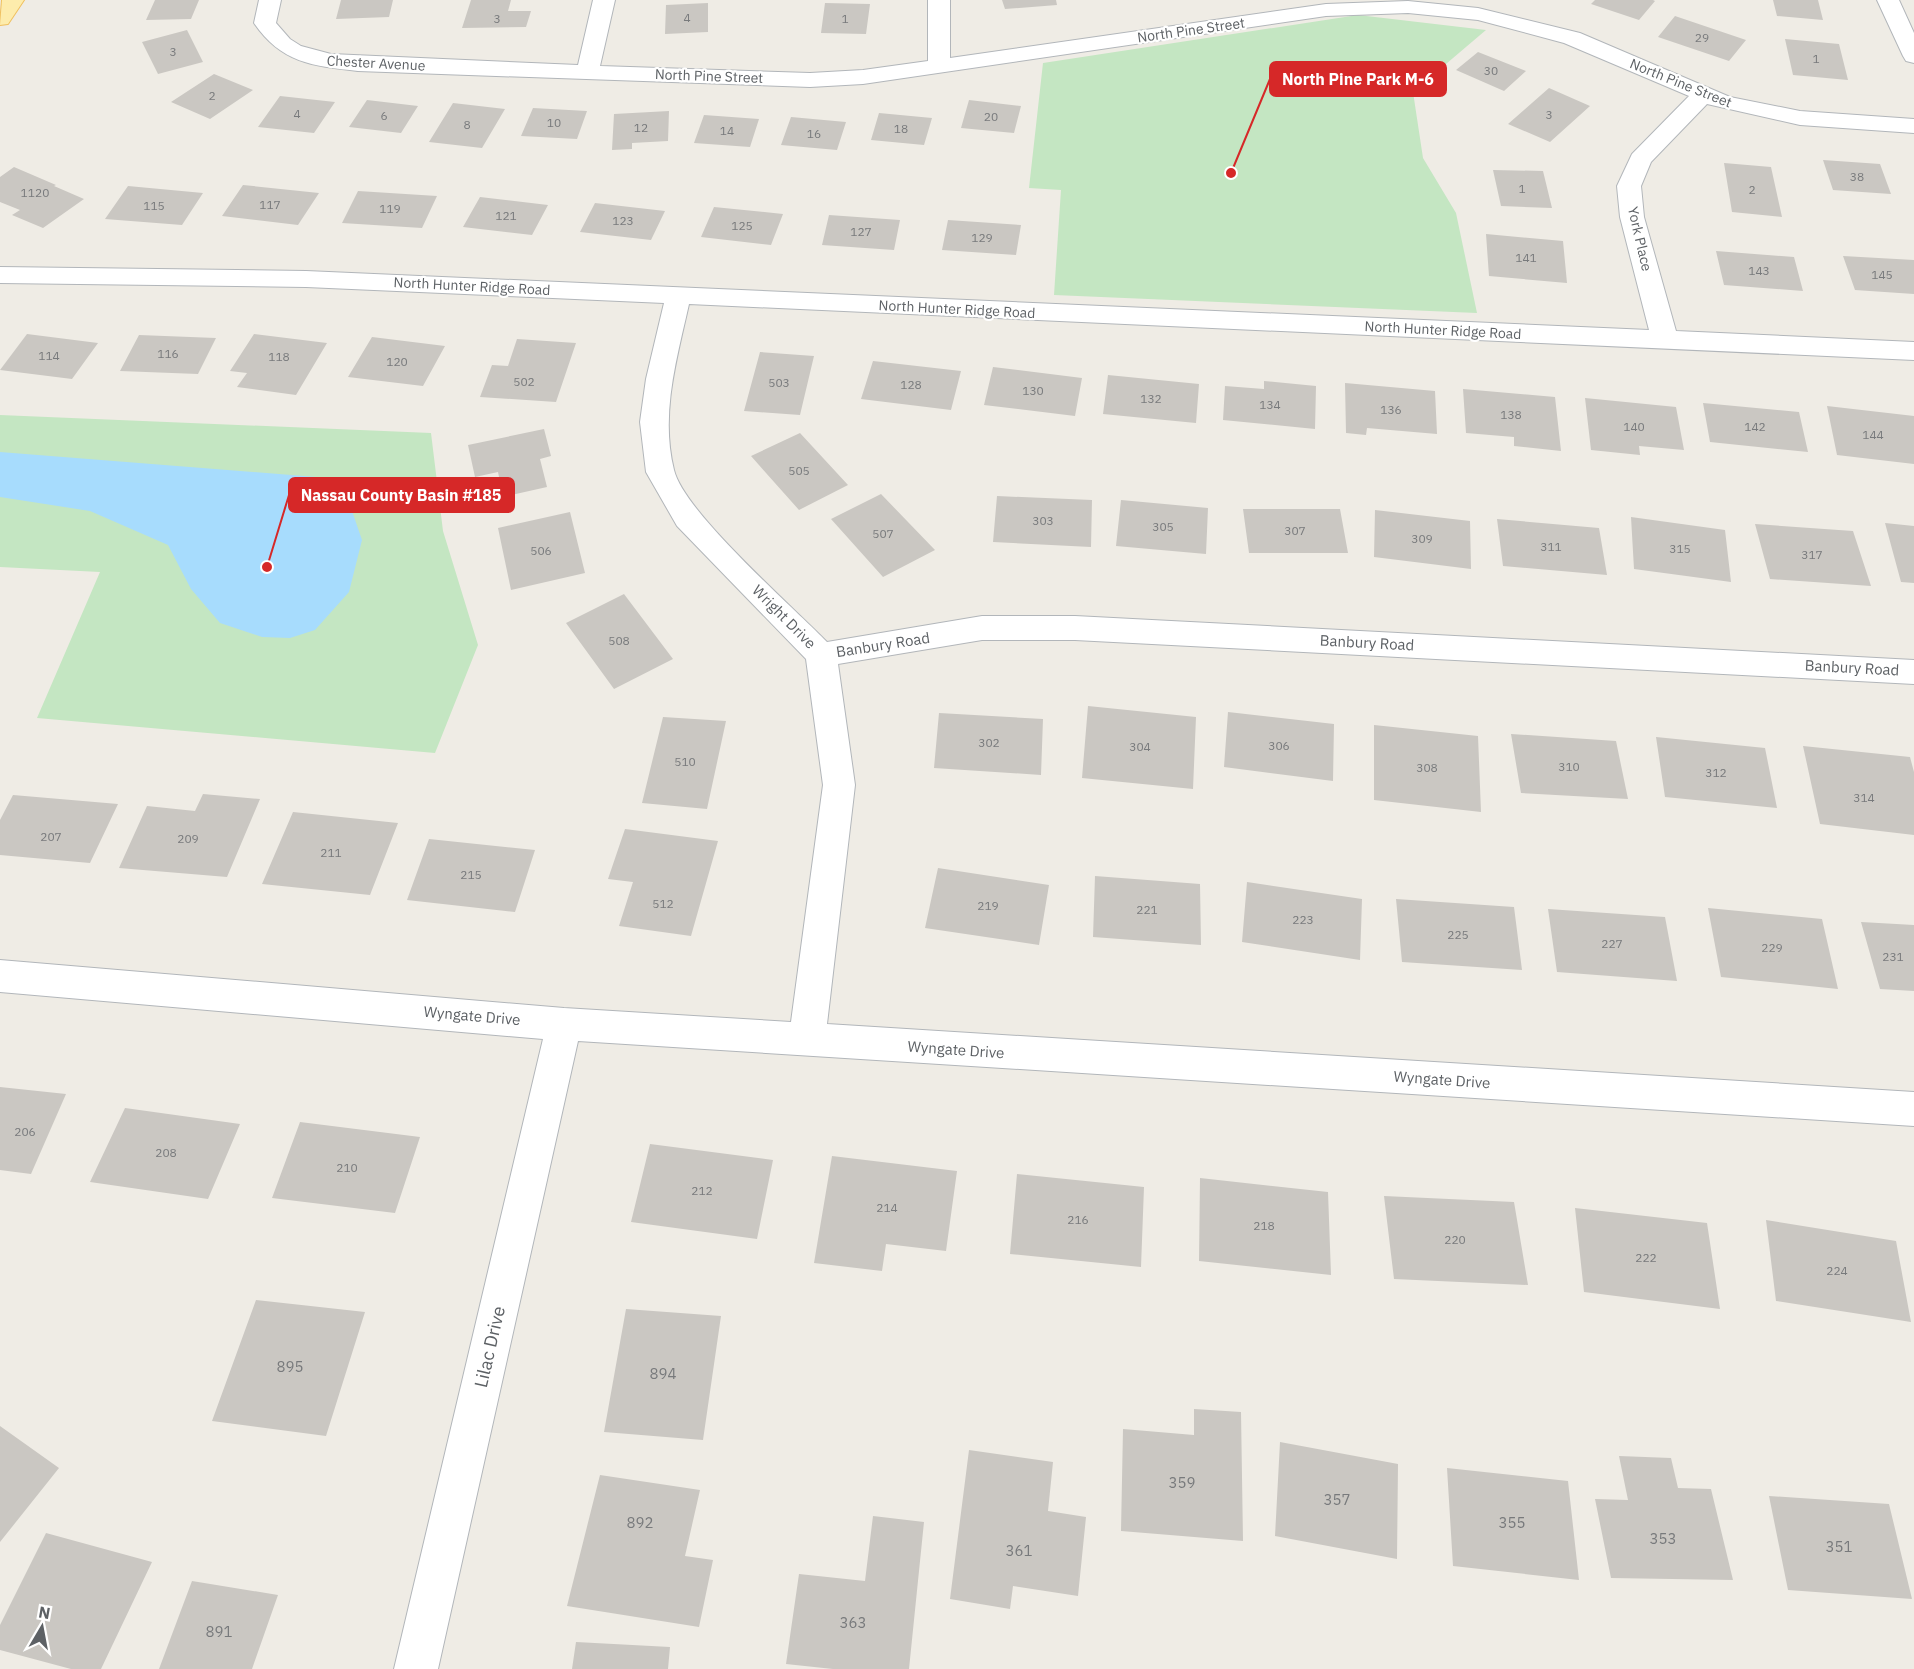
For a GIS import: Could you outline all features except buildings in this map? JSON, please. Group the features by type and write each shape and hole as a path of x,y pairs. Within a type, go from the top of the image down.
{"main road":[{"path":"0,19 13,0"}],"street":[{"name":"Chester Avenue","path":"270,0 265,23 272,36 294,52 316,60 358,64 452,67"},
{"path":"588,72 604,0"},
{"path":"939,0 939,65"},
{"path":"1888,0 1914,56"},
{"name":"North Pine Street","path":"452,67 810,80 863,77 1275,9 1408,8 1478,14 1572,38 1724,103 1800,118 1914,126"},
{"name":"York Place","path":"1665,340 1632,217 1629,186 1640,159 1705,93"},
{"name":"North Hunter Ridge Road","path":"0,275 306,279 1914,351"},
{"name":"Wright Drive","path":"678,297 659,379 654,422 660,472 687,519 821,655 839,785 807,1040"},
{"name":"Banbury Road","path":"821,655 982,628 1075,628 1914,672"},
{"name":"Wyngate Drive","path":"0,976 564,1024 1914,1109"},
{"name":"Lilac Drive","path":"416,1669 564,1024"}],"green space":[{"path":"1358,15 1486,30 1413,92 1423,158 1456,213 1477,313 1054,295 1061,190 1029,188 1043,63"},
{"path":"0,415 431,433 443,531 478,645 435,753 37,718 100,572 0,567"}],"water":[{"path":"0,452 341,479 362,540 349,592 315,630 290,638 262,637 220,623 191,589 168,545 90,511 0,497"}],"place":[{"name":"North Pine Park M-6","path":"1231,173"},
{"name":"Nassau County Basin #185","path":"267,567"}]}
